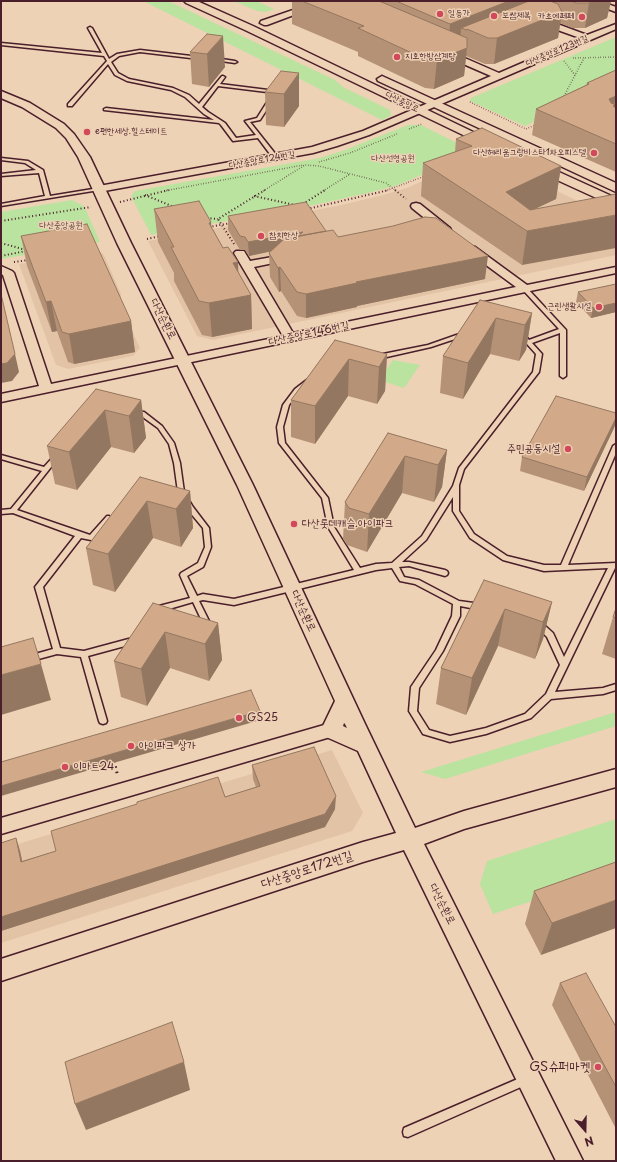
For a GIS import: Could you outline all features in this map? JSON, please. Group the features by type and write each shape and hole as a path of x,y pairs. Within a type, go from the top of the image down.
{"street":[{"name":"다산중앙로","path":"189,1 249,28 500,149"},
{"path":"591,1 616,10"},
{"path":"249,28 260,21 329,2"},
{"path":"535,19 586,38"},
{"path":"260,21 278,30"},
{"name":"다산중앙로123번길","path":"419,110 616,26"},
{"path":"462,48 444,52 498,76"},
{"name":"다산중앙로","path":"370,73 616,188"},
{"name":"다산순환로","path":"1,94 26,105 60,126 70,136 84,157 124,243 184,361 244,485 364,745 570,1161"},
{"name":"다산중앙로124번길","path":"99,189 313,150 366,133 419,110"},
{"path":"529,162 616,202"},
{"path":"416,206 436,223 525,289"},
{"path":"422,228 436,223"},
{"path":"240,253 290,338"},
{"path":"248,265 298,256"},
{"path":"1,269 8,273 46,389"},
{"name":"다산중앙로146번길","path":"1,398 616,270"},
{"path":"331,730 344,702"},
{"path":"1,826 331,730 364,745"},
{"name":"다산중앙로172번길","path":"1,970 363,852 410,839 464,820 616,778"}],"lane":[{"path":"90,28 116,74 128,80 172,89 187,96 220,123 235,140 259,136"},
{"path":"1,44 106,55"},
{"path":"70,105 109,61 118,55 140,51 203,58"},
{"path":"211,59 235,62"},
{"path":"199,107 218,85 222,77"},
{"path":"218,85 276,92 258,118 247,121 275,157"},
{"path":"106,109 220,123"},
{"path":"1,159 26,162 40,171 48,197"},
{"path":"1,175 40,171"},
{"path":"1,205 99,189"},
{"path":"525,289 563,330 563,376"},
{"path":"394,566 424,538 456,485 461,469 536,372 539,354 514,326"},
{"path":"528,342 563,330"},
{"path":"373,358 428,346 472,332"},
{"path":"316,375 296,390 286,405 280,427 282,443 325,498 331,527 358,571"},
{"path":"130,411 142,413 160,428 172,444 177,463 181,492 206,528 208,546 201,565 183,575 205,621 190,625"},
{"path":"563,567 616,446"},
{"path":"13,511 59,454"},
{"path":"1,457 46,470"},
{"path":"456,485 456,511 472,536 505,558 544,568 614,565 549,696 528,716 486,731 450,739 426,732 413,711 415,687 439,652 456,616 457,603"},
{"path":"176,502 185,499"},
{"path":"1,512 13,511 91,538 114,513"},
{"path":"57,651 39,587 79,535"},
{"path":"162,608 203,597 234,602 376,567 409,564 444,573"},
{"path":"394,566 402,579 417,582 457,603 491,609"},
{"path":"531,618 550,635 564,665"},
{"path":"22,661 57,651 84,654 145,637"},
{"path":"84,654 103,721"},
{"path":"549,696 603,691 616,687"},
{"path":"408,1132 529,1079"}],"path":[{"path":"572,58 616,57"},
{"path":"562,99 584,58"},
{"path":"564,61 574,75"},
{"path":"470,102 526,129 539,123"},
{"path":"201,218 218,219 305,165 319,166 386,183 394,189"},
{"path":"254,196 288,204 301,205 350,174"},
{"path":"301,205 304,209 394,189 427,175"},
{"path":"145,195 180,209"},
{"path":"218,219 240,253"},
{"path":"207,227 237,222"},
{"path":"147,238 162,236"},
{"path":"1,243 28,251 1,256"},
{"path":"1,269 8,264 34,259"},
{"path":"113,757 122,792"}],"shaded area":[{"path":"482,154 616,220 616,255 213,340 197,336 148,241 337,206 383,195 407,188"},
{"path":"98,250 104,255 121,294 121,307 140,348 133,356 68,369 56,365 19,264"},
{"path":"332,750 363,813 352,831 1,943 1,849"}],"green space":[{"path":"143,1 168,1 335,80 343,87 390,110 391,116 382,120"},
{"path":"234,1 256,1 274,9 266,12 257,11"},
{"path":"616,37 616,84 525,126 470,101 471,98"},
{"name":"다산선형공원","path":"408,125 421,125 475,152 398,185 372,192 314,205 151,235 131,196 135,191 320,158 345,150"},
{"name":"다산중앙공원","path":"72,200 84,206 100,242 1,259 1,212"},
{"path":"393,360 420,365 404,388 379,380"},
{"path":"616,712 616,726 445,779 421,772"},
{"path":"616,819 616,873 493,914 480,884 487,861"}],"building":[{"path":"302,1 379,1 467,38 467,48 437,60 427,60 358,28 364,26"},
{"path":"396,1 509,1 450,24"},
{"path":"529,1 550,1 558,4 562,12 497,38 488,38 461,28"},
{"path":"571,1 593,1 589,3 576,3"},
{"path":"207,34 223,36 207,54 190,52"},
{"path":"616,70 616,96 609,99 611,103 616,105 613,106 616,108 616,144 536,109 589,84 587,83"},
{"path":"281,71 299,73 284,94 265,92"},
{"path":"482,128 561,166 506,192 530,210 616,194 616,215 527,231 423,163 472,146 456,139"},
{"path":"199,201 223,248 228,247 238,262 233,263 251,295 209,303 199,301 171,247 174,247 154,209"},
{"path":"306,202 326,231 298,236 303,232 248,242 245,237 240,236 228,216"},
{"path":"425,217 436,218 488,256 356,282 357,283 306,294 297,292 280,267 278,268 269,253 284,239 333,230 338,237 393,226"},
{"path":"87,224 131,321 69,334 62,332 51,301 46,302 21,236"},
{"path":"616,284 616,303 593,308 578,292"},
{"path":"1,294 15,354 7,363 1,364"},
{"path":"480,300 532,313 525,325 496,318 468,363 443,356"},
{"path":"335,340 387,354 379,367 349,359 315,406 291,400"},
{"path":"96,389 141,400 129,416 105,410 69,452 47,446"},
{"name":"주민공동시설","path":"556,396 616,413 616,418 587,477 522,457"},
{"path":"388,433 447,450 438,465 405,456 369,514 349,508 345,502"},
{"path":"140,477 190,491 176,509 147,501 108,554 86,548"},
{"path":"484,580 552,602 543,622 505,609 472,678 441,668"},
{"path":"153,603 218,623 205,644 165,632 141,669 114,661"},
{"path":"616,608 616,618 613,617"},
{"path":"33,638 41,664 1,675 1,647"},
{"path":"251,690 260,711 1,786 1,762"},
{"path":"314,747 336,796 325,814 1,917 1,843 16,838 21,862 56,851 51,831 218,777 225,797 260,786 252,765"},
{"path":"616,862 616,900 552,923 534,891"},
{"path":"586,973 616,1027 616,1087 560,983"},
{"path":"172,1022 184,1062 75,1104 65,1062"}],"place":[{"name":"일등가","path":"440,14"},
{"name":"보쌈제복","path":"494,16"},
{"name":"카초에페페","path":"582,17"},
{"name":"지호한방삼계탕","path":"397,57"},
{"name":"e편한세상.힐스테이트","path":"87,132"},
{"name":"다산헤리움그랑비스타1차오피스텔","path":"594,153"},
{"name":"참치한상","path":"261,236"},
{"name":"근린생활시설","path":"599,307"},
{"name":"주민공동시설","path":"568,449"},
{"name":"다산롯데캐슬.아이파크","path":"294,524"},
{"name":"GS25","path":"239,718"},
{"name":"아이파크 상가","path":"131,746"},
{"name":"이마트24","path":"65,767"},
{"name":"GS슈퍼마켓","path":"598,1067"}]}
